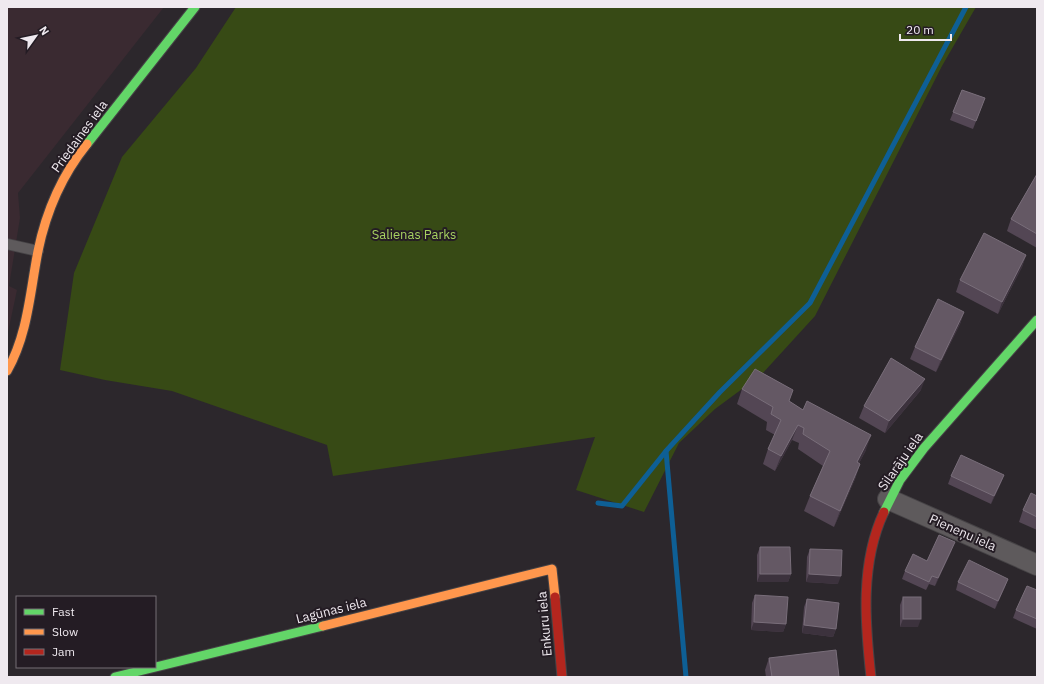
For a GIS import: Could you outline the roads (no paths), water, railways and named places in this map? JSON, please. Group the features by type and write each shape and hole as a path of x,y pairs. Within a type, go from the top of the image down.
{"street":[{"name":"Priedaines iela","path":"7,371 12,364 21,339 38,250 46,221 66,173 80,153 195,7"},
{"name":"Silarāju iela","path":"871,677 866,613 868,575 874,536 888,499 905,471 927,443 1037,320"},
{"name":"Pieneņu iela","path":"888,499 1037,565"},
{"name":"Lagūnas iela","path":"156,667 552,569"},
{"name":"Enkuru iela","path":"552,569 562,677"},
{"name":"Lagūnas iela","path":"116,677 152,668"}],"lane":[{"path":"7,244 38,250"}],"waterway":[{"path":"598,503 622,506 666,451 720,392 810,303 966,7"},
{"path":"666,451 686,677"}],"park label":[{"name":"Salienas Parks","path":"414,234"}]}
